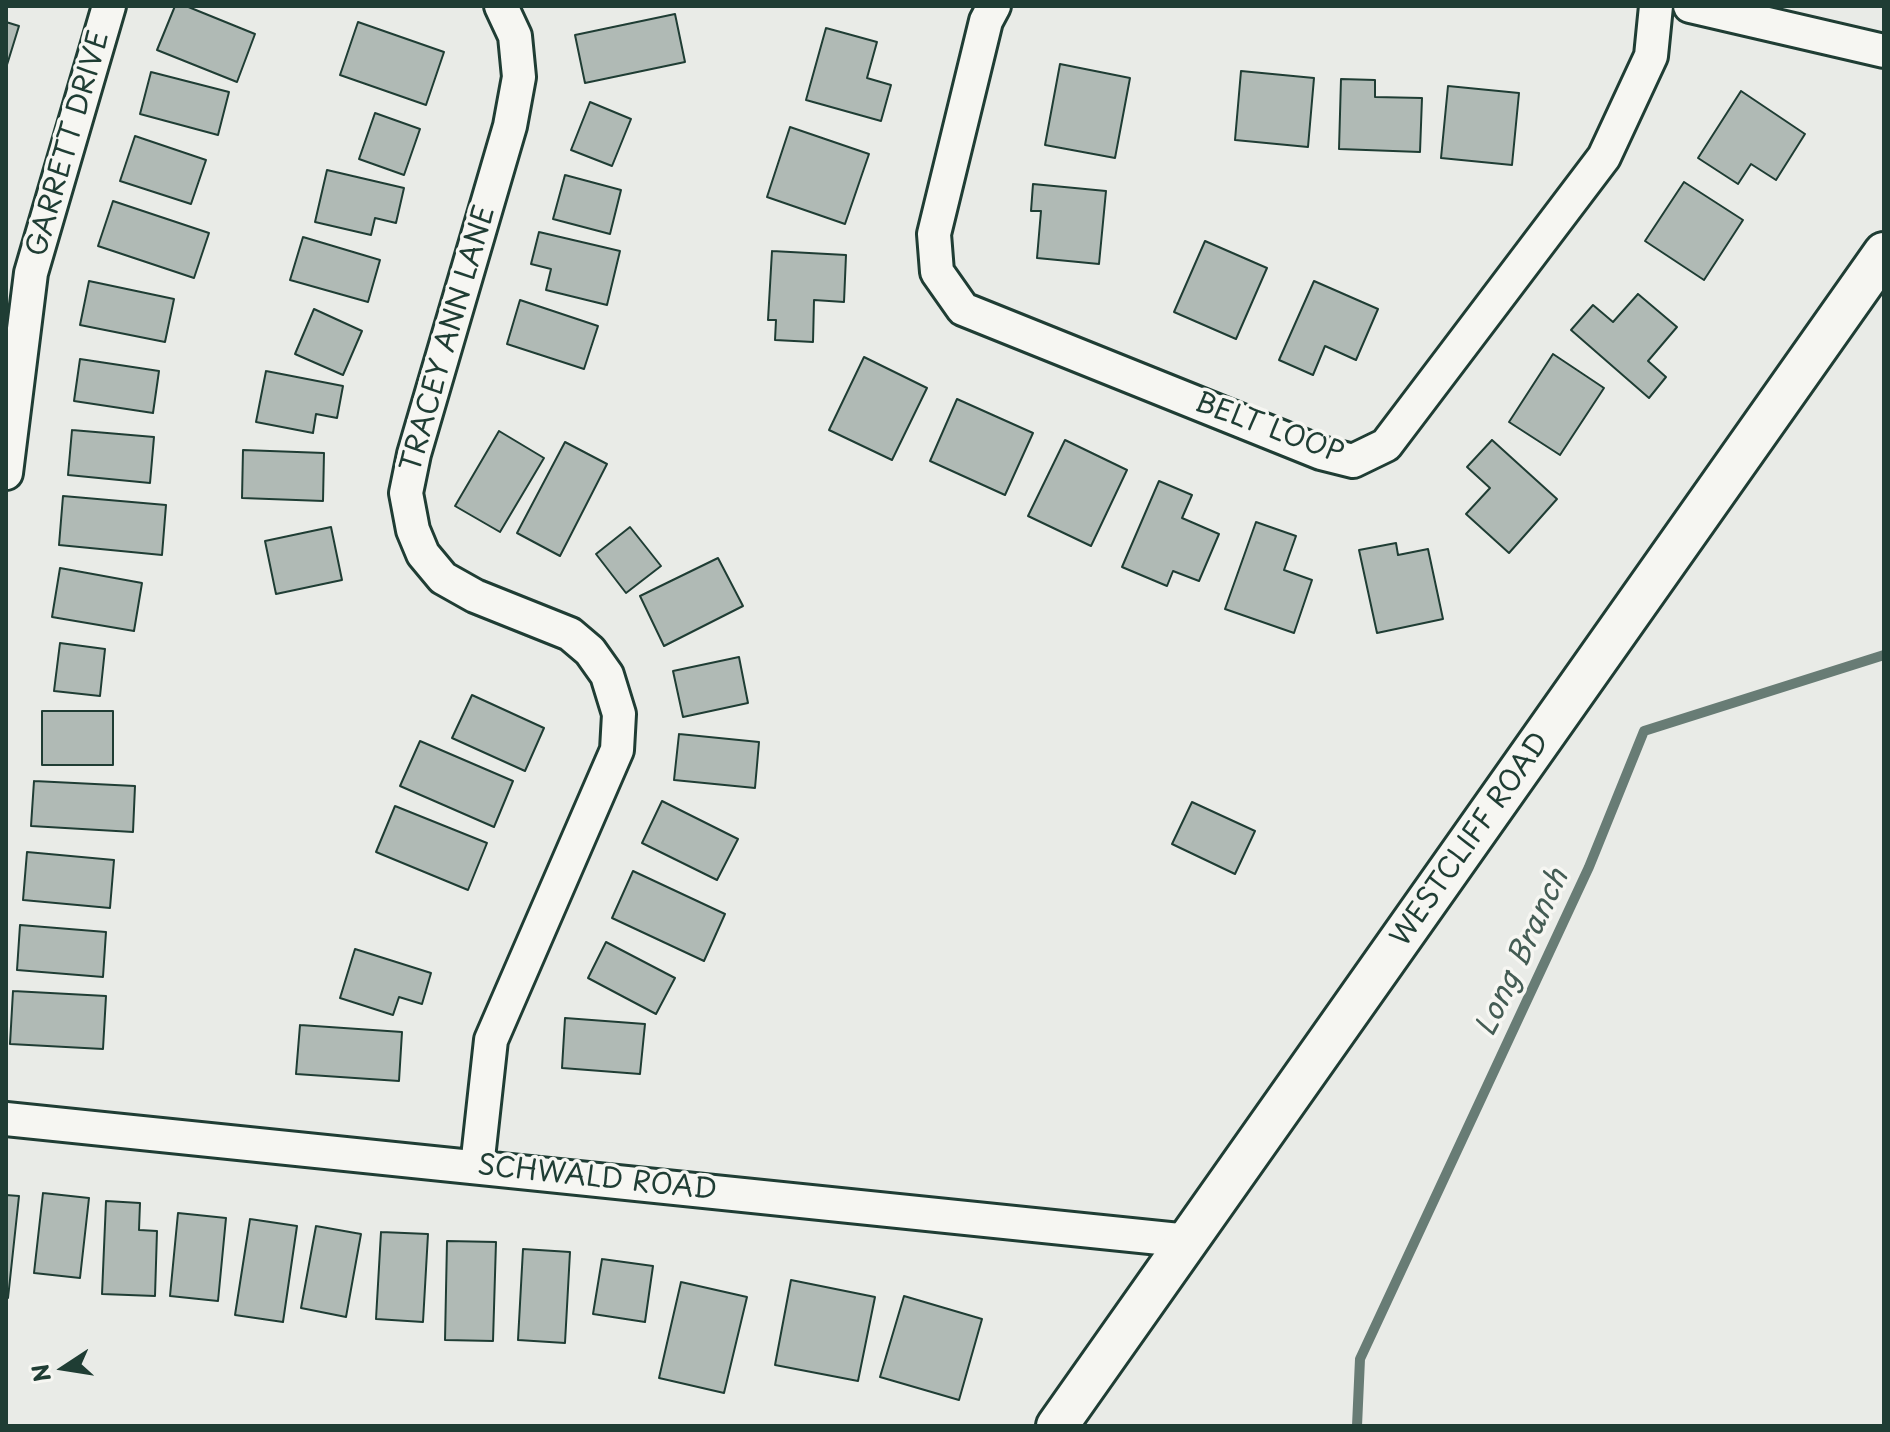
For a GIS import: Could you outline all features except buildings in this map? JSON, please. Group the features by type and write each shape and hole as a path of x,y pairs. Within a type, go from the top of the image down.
{"street":[{"name":"GARRETT DRIVE","path":"6,473 31,273 109,6"},
{"name":"TRACEY ANN LANE","path":"477,1167 491,1040 617,750 619,714 607,675 590,651 570,634 475,596 443,578 423,554 413,530 406,493 414,454 512,114 519,77 518,63 515,36 501,6"},
{"name":"BELT LOOP","path":"994,6 986,21 934,234 937,272 963,309 1321,453 1353,461 1386,445 1604,157 1651,56 1656,6"},
{"path":"1690,6 1884,51"},
{"name":"WESTCLIFF ROAD","path":"1057,1426 1884,253"},
{"name":"SCHWALD ROAD","path":"6,1119 1189,1241"}],"waterway":[{"name":"Long Branch","path":"1357,1426 1360,1359 1589,867 1644,731 1884,655"}]}
